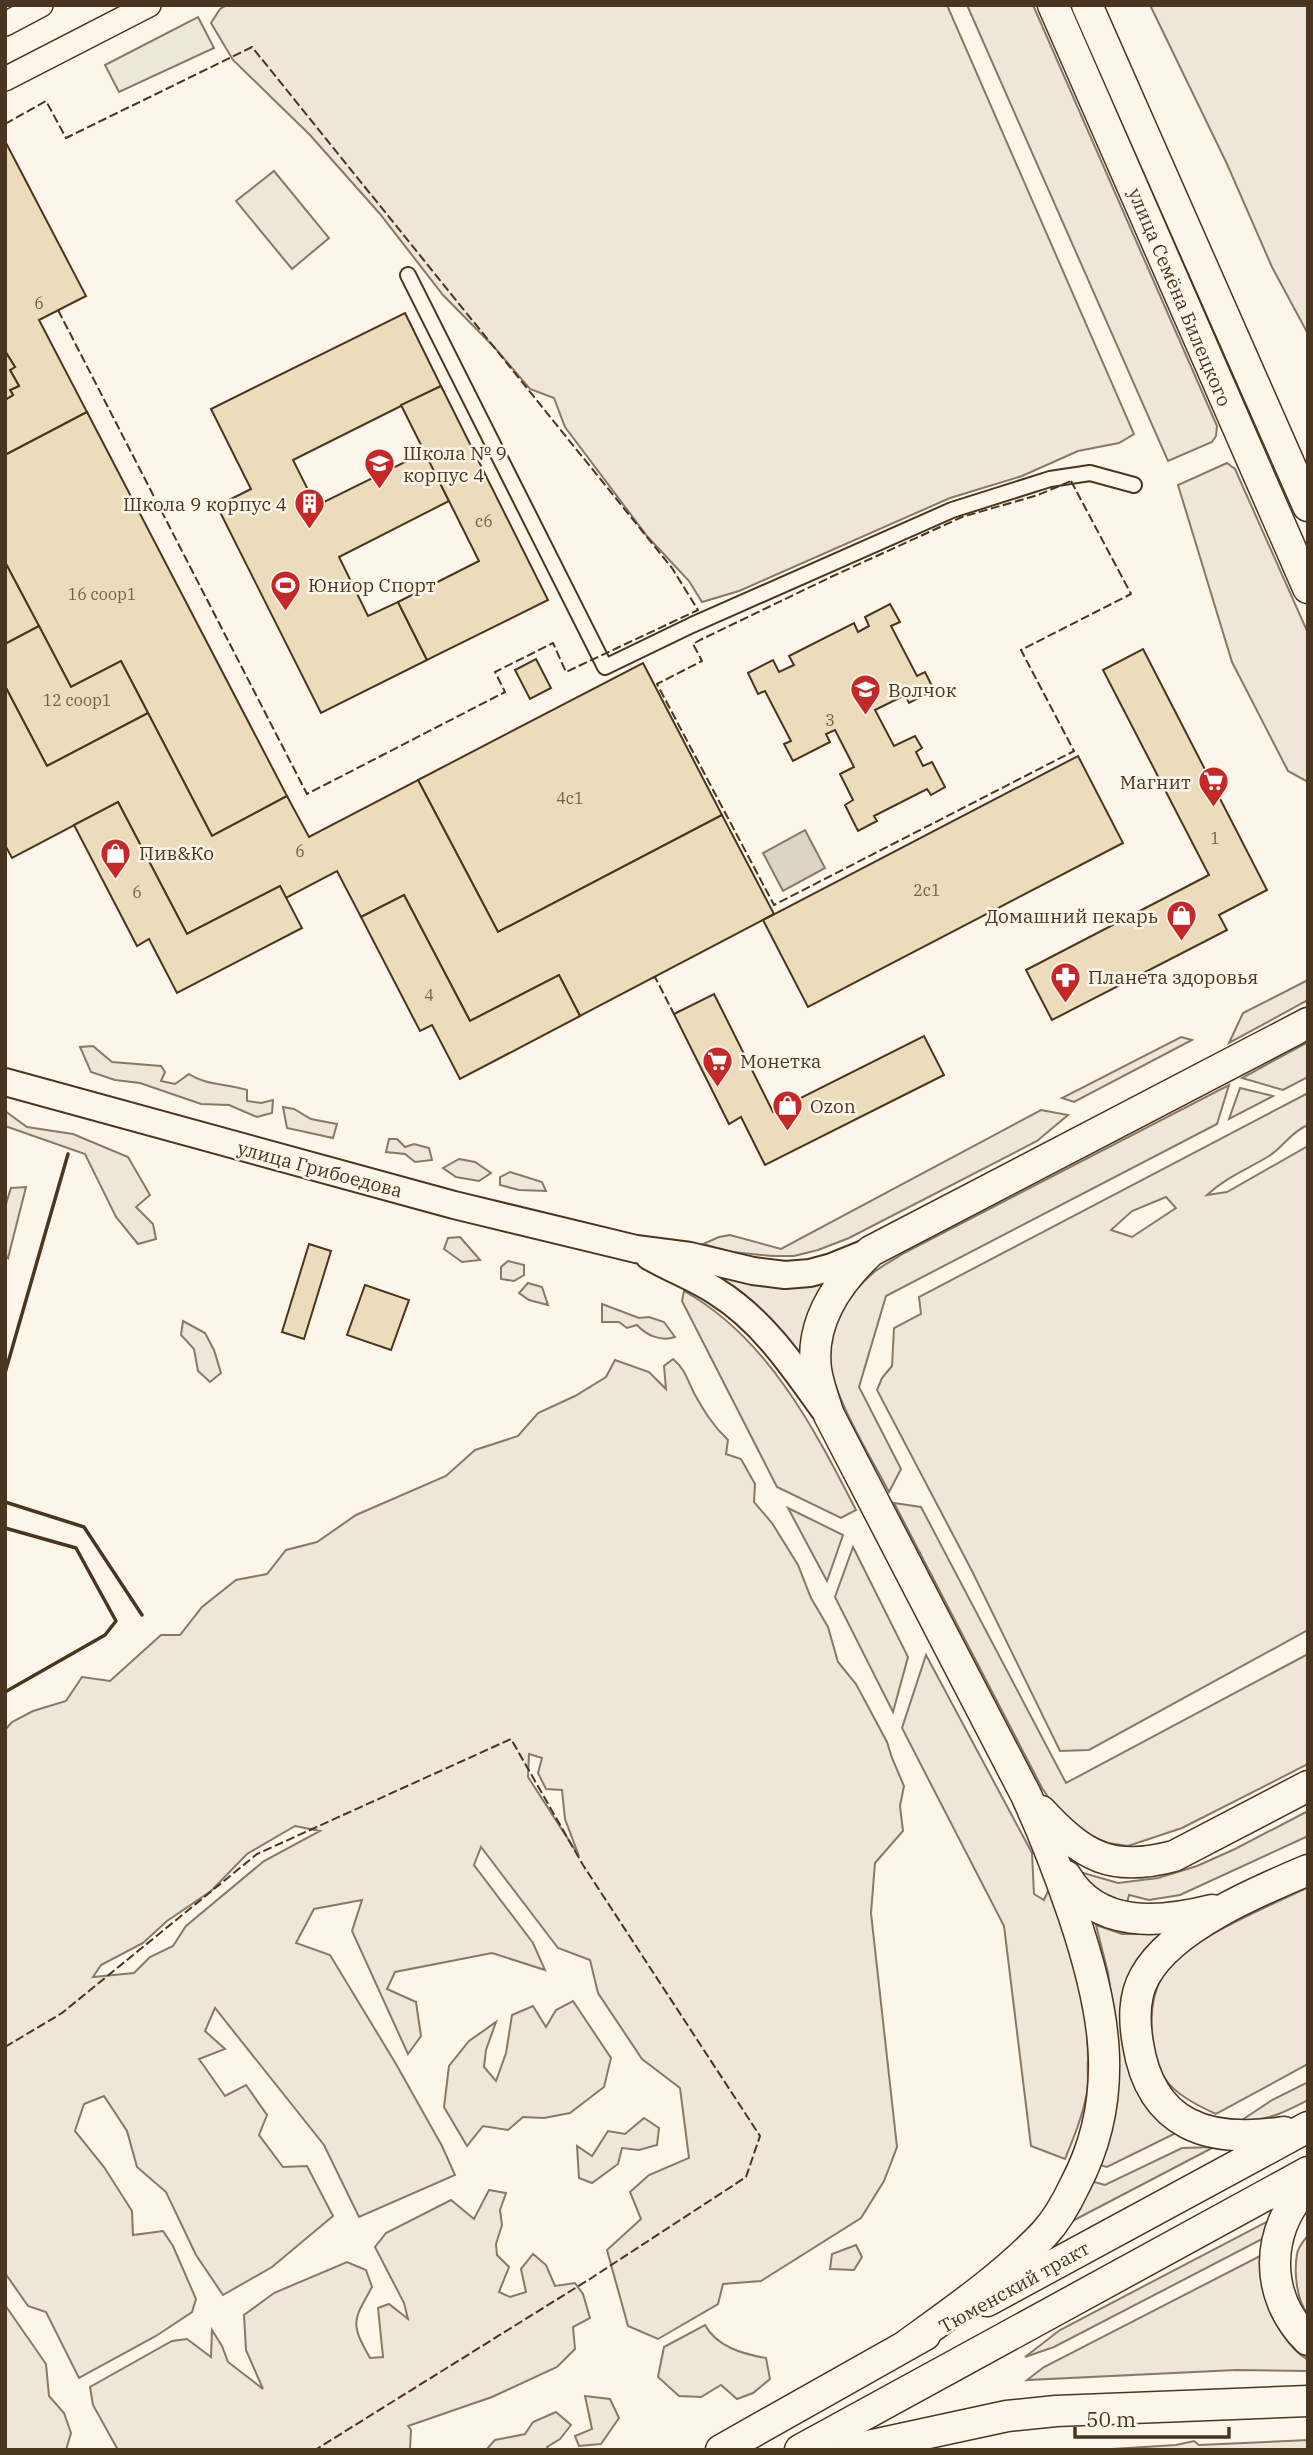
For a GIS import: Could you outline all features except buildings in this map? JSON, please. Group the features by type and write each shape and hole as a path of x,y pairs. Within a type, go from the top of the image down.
{"main road":[{"name":"улица Семёна Билецкого","path":"1053,5 1308,589"},
{"name":"улица Семёна Билецкого","path":"1087,5 1308,506"},
{"path":"636,1249 690,1256 752,1271 785,1275 810,1273 832,1267 871,1251 1308,1023"},
{"name":"улица Грибоедова","path":"5,1082 454,1205 636,1249"},
{"path":"636,1249 716,1291 743,1311 791,1363 829,1415 1026,1796 1052,1852 1072,1886 1094,1906 1117,1916 1152,1921 1185,1917 1226,1907"},
{"path":"829,1415 816,1370 815,1352 821,1323 848,1273 871,1251"},
{"path":"1026,1796 1064,1836 1092,1855 1130,1864 1174,1856 1308,1786"},
{"path":"908,2344 977,2293 1045,2233 1067,2201 1089,2158 1101,2113 1105,2074 1101,2012 1090,1964 1052,1852"},
{"path":"1308,1870 1226,1907 1192,1929 1168,1949 1145,1975 1137,1996 1135,2025 1141,2065 1152,2091 1173,2114 1191,2125 1223,2136 1247,2137 1284,2132 1308,2125"},
{"name":"Тюменский тракт","path":"721,2450 908,2344 1308,2125"},
{"name":"Тюменский тракт","path":"800,2450 1308,2172"},
{"path":"1308,2185 1287,2215 1277,2236 1275,2259 1276,2283 1283,2304 1297,2329 1308,2340"},
{"path":"850,2450 947,2427 1056,2411 1308,2401"}],"street":[{"path":"5,24 41,5"},
{"path":"5,79 149,5"},
{"path":"408,275 605,667 692,625 952,510 1050,479 1090,473 1133,485"}],"shaded area":[{"path":"227,5 947,5 1134,434 1119,443 1078,451 1022,476 950,498 739,591 702,602 689,581 647,536 565,427 554,398 530,389 495,348 443,295 380,214 310,135 233,60 211,23 220,9"},
{"path":"967,5 1033,5 1217,426 1212,442 1168,461"},
{"path":"1150,5 1308,5 1308,334 1272,267 1227,164"},
{"path":"198,17 214,48 119,92 105,65"},
{"path":"274,171 329,238 292,269 236,201"},
{"path":"1227,463 1235,469 1308,633 1308,782 1288,771 1232,662 1178,485"},
{"path":"805,830 825,868 783,891 763,853"},
{"path":"1308,980 1308,1000 1229,1043 1243,1013"},
{"path":"1181,1037 1192,1040 1074,1102 1062,1098"},
{"path":"1308,1042 1308,1077 1283,1090 1242,1078"},
{"path":"93,1046 112,1062 161,1066 165,1072 161,1081 175,1084 189,1074 209,1082 247,1090 247,1101 261,1103 273,1100 272,1113 257,1117 229,1105 201,1104 140,1083 115,1080 91,1072 80,1047"},
{"path":"1229,1085 1217,1124 886,1296 859,1387 901,1469 889,1492 842,1402 830,1365 829,1350 833,1328 857,1289 877,1270 904,1253"},
{"path":"1240,1088 1273,1096 1229,1119"},
{"path":"1308,1093 1308,1125 1297,1131 1269,1156 1229,1178 1207,1195 1227,1192 1308,1146 1308,1630 1089,1750 1060,1751 972,1571 877,1390 882,1378 892,1366 894,1328 921,1314 919,1297","holes":["1166,1197 1176,1208 1132,1237 1111,1230 1132,1211"]},
{"path":"283,1107 294,1109 311,1119 337,1124 333,1138 287,1128"},
{"path":"1041,1110 1068,1115 1037,1141 849,1238 794,1256 732,1252 703,1244 730,1235 781,1249"},
{"path":"5,1111 27,1127 73,1134 128,1157 150,1195 136,1207 153,1224 156,1239 138,1244 116,1217 85,1154 5,1126"},
{"path":"389,1139 397,1139 405,1147 414,1144 429,1148 432,1160 415,1162 405,1154 386,1152"},
{"path":"459,1159 475,1162 491,1173 479,1181 456,1177 443,1168"},
{"path":"510,1172 542,1182 546,1191 519,1190 500,1185 500,1177"},
{"path":"26,1187 8,1258 5,1255 5,1207 11,1188"},
{"path":"460,1237 480,1260 462,1262 444,1249 448,1238"},
{"path":"508,1261 524,1265 524,1275 514,1281 501,1279 501,1267"},
{"path":"704,1268 830,1277 806,1365 750,1300"},
{"path":"528,1283 542,1287 548,1305 529,1300 519,1293"},
{"path":"684,1291 713,1310 740,1333 764,1359 805,1417 856,1510 841,1518 777,1487 682,1301"},
{"path":"602,1304 639,1318 649,1317 664,1322 675,1337 659,1338 649,1335 637,1325 627,1328 619,1322 602,1322"},
{"path":"183,1321 205,1333 214,1350 221,1373 210,1382 198,1371 194,1349 181,1335"},
{"path":"673,1359 680,1367 705,1412 728,1440 726,1454 741,1459 755,1484 754,1502 772,1523 798,1565 811,1598 828,1627 838,1662 856,1684 887,1742 904,1786 900,1806 903,1831 875,1863 871,1913 897,2147 884,2181 861,2218 761,2281 723,2284 718,2304 658,2339 628,2326 607,2250 641,2219 630,2192 649,2175 689,2158 680,2088 642,2059 598,1993 590,1960 558,1948 481,1847 474,1865 533,1943 545,1970 492,1953 395,1972 387,1989 416,2002 421,2036 408,2054 352,1931 362,1900 314,1909 296,1943 330,1955 396,2064 442,2146 455,2175 359,2217 324,2145 215,2008 205,2031 225,2049 199,2059 225,2096 246,2085 267,2115 259,2135 283,2167 307,2166 333,2216 272,2267 223,2295 196,2255 166,2192 137,2167 127,2131 104,2096 84,2104 75,2131 104,2167 132,2211 133,2235 163,2231 173,2246 196,2299 192,2312 156,2336 79,2378 46,2312 28,2306 5,2273 5,1730 12,1722 33,1711 66,1701 82,1677 110,1681 161,1635 180,1635 202,1607 236,1580 267,1574 286,1550 317,1542 356,1515 446,1476 475,1450 518,1436 538,1413 575,1396 606,1377 615,1360 649,1372 666,1389 664,1366","holes":["529,1754 542,1758 538,1773 546,1789 562,1790 565,1819 579,1856 528,1777","295,1826 320,1831 264,1861 186,1926 173,1946 150,1957 134,1973 93,1977 101,1965 143,1943 167,1921 211,1891 247,1854"]},
{"path":"894,1503 921,1507 1066,1783 1308,1654 1308,1764 1182,1828 1128,1846 1108,1843 1084,1833 1064,1820 1042,1788"},
{"path":"788,1508 843,1535 827,1581"},
{"path":"853,1547 908,1657 893,1712 835,1597"},
{"path":"926,1655 1032,1853 1034,1894 1044,1900 1050,1886 1072,1949 1085,2014 1088,2084 1081,2118 1065,2159 1031,2146 1004,1926 902,1728"},
{"path":"1308,1811 1308,1836 1180,1895 1149,1900 1129,1895 1127,1903 1092,1889 1080,1872 1118,1883 1158,1878 1197,1866"},
{"path":"1308,1887 1308,2064 1216,2114 1192,2102 1173,2088 1160,2069 1155,2057 1152,2025 1152,2008 1159,1983 1174,1961 1209,1936"},
{"path":"1096,1925 1122,1934 1167,1934 1126,2018 1180,2131 1107,2167 1095,2164 1116,2031 1108,1973"},
{"path":"573,2001 611,2058 604,2087 570,2113 544,2118 523,2117 508,2130 483,2126 467,2146 444,2107 449,2066 469,2041 496,2022 486,2050 484,2067 496,2081 506,2053 512,2015 533,2006 546,2027 556,2010"},
{"path":"1308,2082 1308,2100 1276,2115 1242,2120 1272,2100"},
{"path":"644,2118 659,2128 657,2145 639,2150 622,2148 618,2164 592,2183 579,2178 577,2146 592,2156 608,2131 625,2134"},
{"path":"1214,2147 1061,2227 1087,2180 1105,2185 1182,2148"},
{"path":"489,2190 506,2193 500,2210 502,2225 496,2244 497,2255 509,2267 499,2292 510,2297 526,2292 521,2269 533,2254 546,2265 555,2286 575,2283 583,2294 590,2318 573,2327 575,2349 557,2367 492,2397 408,2426 411,2430 410,2450 118,2450 93,2405 90,2387 172,2341 187,2339 211,2357 212,2330 228,2362 263,2389 246,2350 244,2315 274,2293 347,2262 366,2270 372,2287 356,2322 359,2337 370,2358 383,2357 378,2308 389,2304 408,2319 404,2303 375,2247 386,2233 451,2200 474,2219"},
{"path":"1274,2218 1266,2237 1054,2347 1025,2357 1060,2330"},
{"path":"1308,2235 1308,2314 1298,2293 1296,2269 1298,2251"},
{"path":"856,2245 862,2257 854,2270 830,2269 832,2254"},
{"path":"1266,2253 1265,2292 1270,2311 1286,2339 1308,2360 1308,2371 1236,2370 1027,2380 1044,2367"},
{"path":"5,2305 46,2364 49,2396 64,2413 71,2433 66,2450 5,2450"},
{"path":"705,2325 716,2339 724,2344 740,2352 766,2358 770,2379 753,2393 737,2399 721,2385 701,2397 679,2396 658,2377 664,2347"},
{"path":"585,2396 610,2399 619,2418 601,2444 579,2446 575,2436 592,2429"},
{"path":"556,2412 571,2425 560,2439 547,2447 549,2450 486,2450 495,2440 525,2434 533,2422"},
{"path":"1308,2440 1308,2450 1096,2450 1176,2445 1194,2441 1199,2445"}],"fence":[{"path":"5,124 46,101 66,138 252,47 672,568 698,610 566,672 553,643 495,672 505,692 307,794 58,310 61,309"},
{"path":"1071,481 1131,594 1021,650 1074,751 774,905 657,684 702,661 693,644 700,640 962,517 1038,495 1071,481"},
{"path":"652,978 655,977 674,1014"},
{"path":"5,2047 62,2013 257,1854 511,1739 583,1865 760,2136 746,2177 593,2277 315,2450"}],"wall":[{"path":"5,1373 68,1154"},
{"path":"5,1502 84,1527 142,1615"},
{"path":"5,1528 76,1548 116,1621 105,1635 5,1692"}],"place":[{"name":"Школа № 9 корпус 4","path":"380,491"},
{"name":"Школа 9 корпус 4","path":"310,531"},
{"name":"Юниор Спорт","path":"285,612"},
{"name":"Волчок","path":"865,717"},
{"name":"Магнит","path":"1214,809"},
{"name":"Пив&Ко","path":"116,880"},
{"name":"Домашний пекарь","path":"1181,943"},
{"name":"Планета здоровья","path":"1065,1004"},
{"name":"Монетка","path":"717,1088"},
{"name":"Ozon","path":"787,1133"}]}
